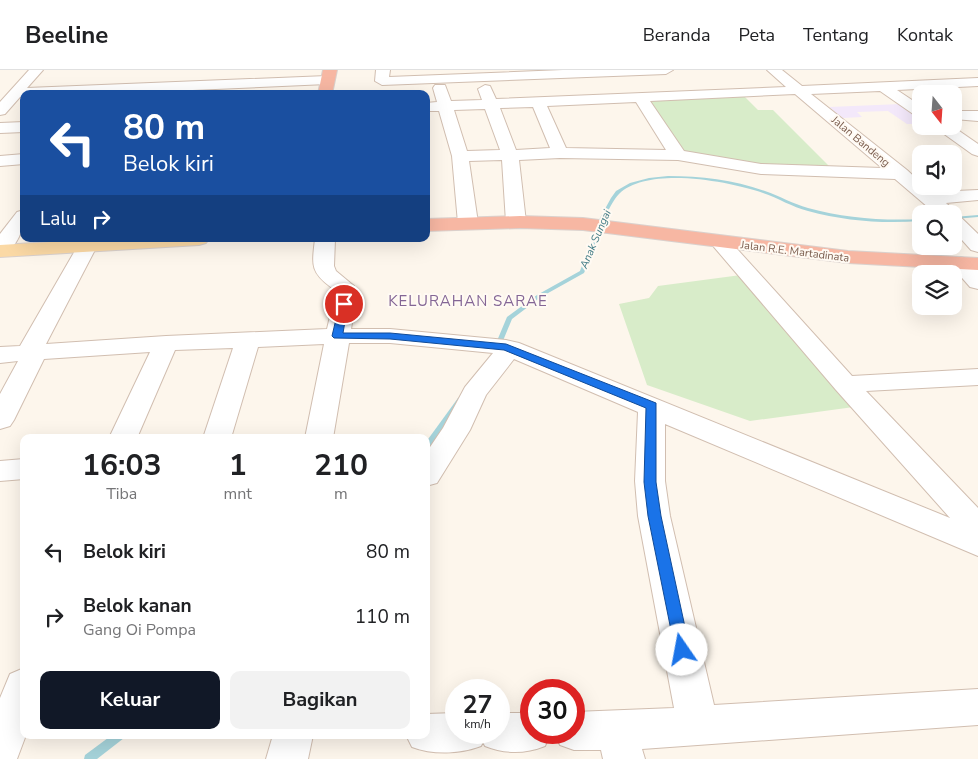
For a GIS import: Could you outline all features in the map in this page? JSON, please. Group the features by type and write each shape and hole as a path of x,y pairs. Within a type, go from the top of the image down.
{"highway":[{"name":"Jalan R.E. Martadinata","path":"430,225 516,222 583,224 848,257 969,263"}],"main road":[{"path":"0,250 151,242"}],"street":[{"path":"21,90 36,70"},
{"path":"383,70 382,81 437,75 666,70"},
{"name":"Jalan Bandeng","path":"774,70 938,205"},
{"path":"641,71 657,96"},
{"path":"601,72 615,98"},
{"path":"517,73 535,102 560,153"},
{"path":"560,73 577,100"},
{"path":"478,74 492,104 510,155 516,222"},
{"path":"437,75 460,156 468,223"},
{"path":"871,75 912,106"},
{"path":"96,90 328,81"},
{"path":"430,107 978,82"},
{"path":"0,112 19,93"},
{"path":"640,97 678,155"},
{"path":"962,115 978,116"},
{"path":"0,128 20,127"},
{"path":"954,135 978,151"},
{"path":"460,156 560,153 678,155 710,163 749,169 901,174"},
{"path":"0,161 20,159"},
{"path":"931,198 978,195"},
{"path":"0,250 20,222"},
{"name":"Jalan Bandeng","path":"962,229 978,246"},
{"path":"319,434 344,304 343,286 326,274 323,266 326,242"},
{"path":"721,242 845,384 978,528"},
{"path":"0,420 32,352 87,246"},
{"path":"969,263 978,282"},
{"path":"0,354 166,343 337,336 390,336 500,346 652,406 978,543"},
{"path":"218,434 248,339"},
{"path":"126,434 166,343"},
{"path":"430,470 456,430 500,346"},
{"path":"845,384 978,377"},
{"path":"652,406 650,482 654,516 698,726"},
{"path":"0,471 20,469"},
{"path":"0,750 20,697"},
{"path":"585,734 620,745 698,726 978,708"},
{"path":"430,733 445,733"},
{"path":"287,759 292,739"}],"shaded area":[{"path":"901,104 912,112 912,124 907,124 888,111 857,112 862,117 843,118 829,107"}],"green space":[{"path":"744,96 758,110 773,110 832,169 749,167 682,153 644,100"},
{"path":"741,275 861,406 750,421 647,385 619,304 649,298 658,286"}],"waterway":[{"name":"Anak Sungai","path":"497,348 509,318 539,296 582,272 613,198 618,192 632,184 649,179 668,177 709,179 762,191 791,204 822,213 878,221 912,221"},
{"name":"Anak Sungai","path":"962,217 978,216"},
{"name":"Anak Sungai","path":"430,442 460,399"},
{"name":"Anak Sungai","path":"89,759 115,739"}],"district":[{"name":"KELURAHAN SARAE","path":"468,301"}],"route":[{"path":"344,304 337,336 390,336 506,347 652,406 650,482 654,516 682,650"}]}
